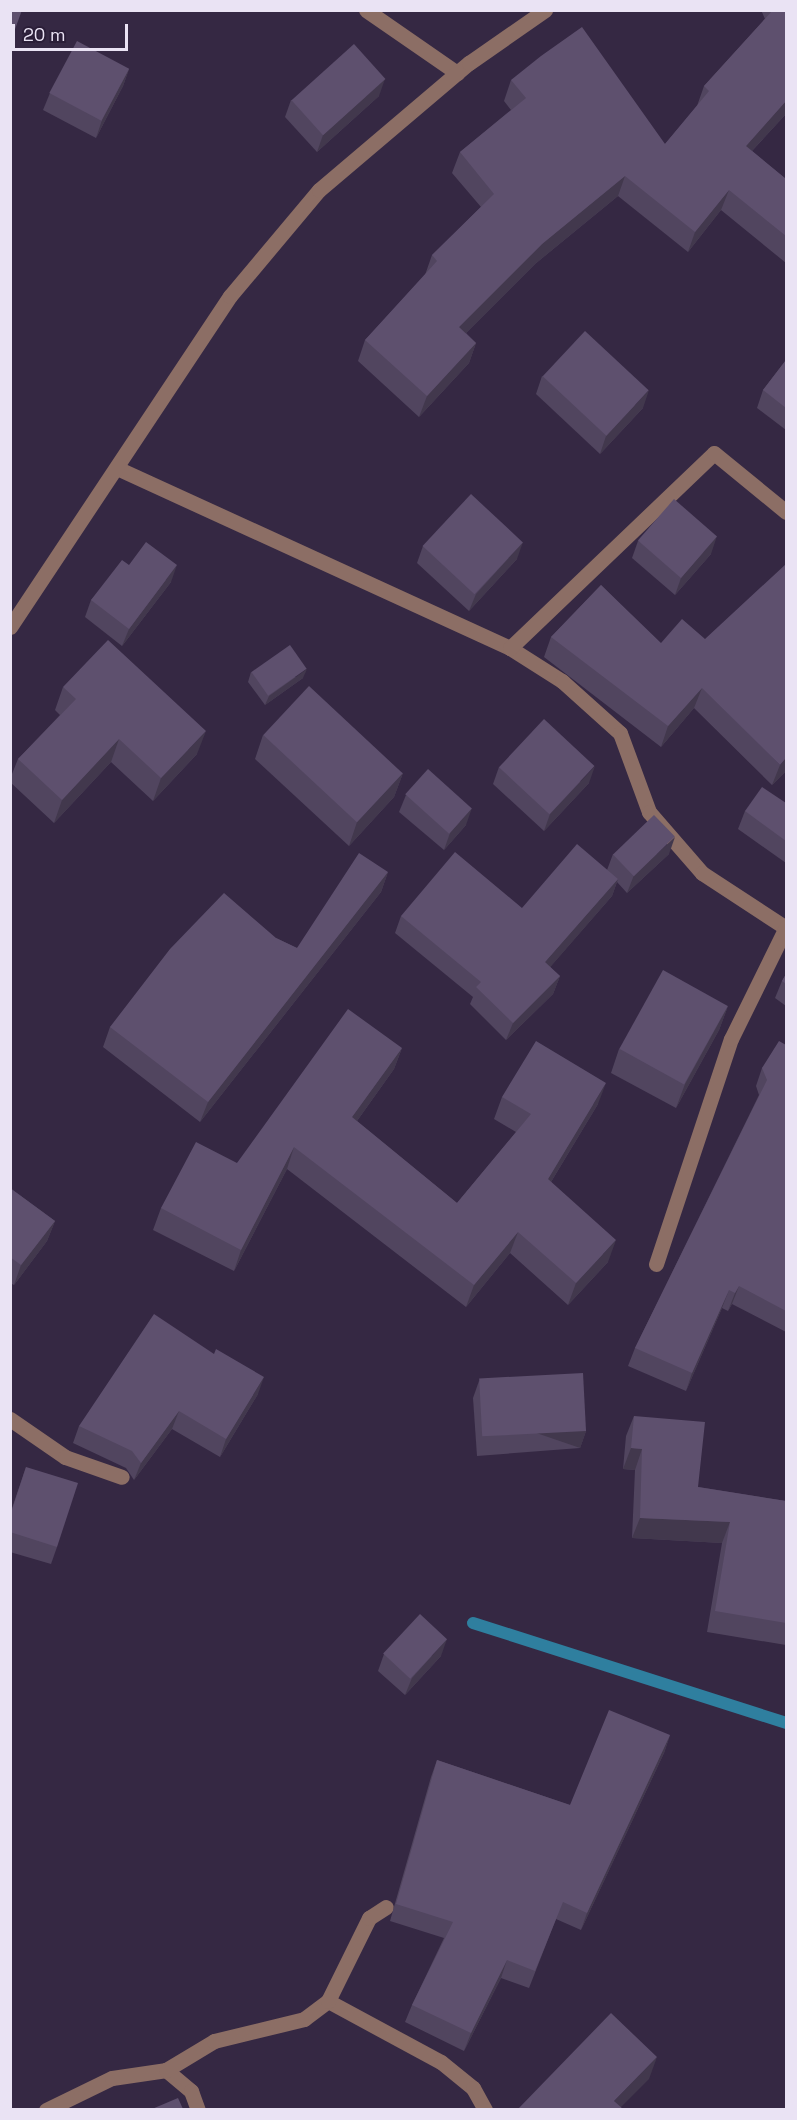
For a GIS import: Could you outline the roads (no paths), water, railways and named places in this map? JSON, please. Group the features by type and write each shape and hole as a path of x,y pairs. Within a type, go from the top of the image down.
{"street":[{"path":"366,10 457,73"},
{"path":"10,627 119,469 230,296 319,190 457,73 545,10"},
{"path":"510,648 714,453 786,512"},
{"path":"119,469 510,648 562,681 620,733 649,812 702,873 786,928 731,1040 656,1264"},
{"path":"10,1419 65,1457 122,1477"},
{"path":"46,2109 112,2078 166,2070 214,2041 304,2019 328,2001 369,1918 386,1907"},
{"path":"328,2001 441,2062 473,2088 485,2109"},
{"path":"166,2070 191,2091 198,2109"}],"waterway":[{"path":"473,1623 786,1723"}]}
